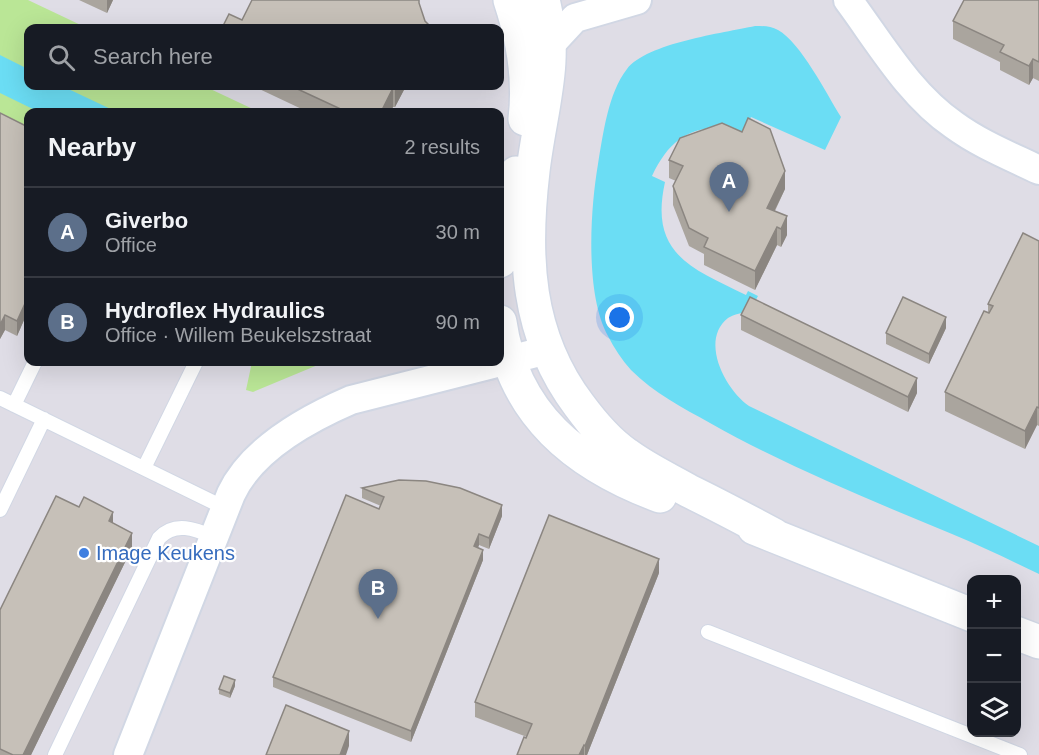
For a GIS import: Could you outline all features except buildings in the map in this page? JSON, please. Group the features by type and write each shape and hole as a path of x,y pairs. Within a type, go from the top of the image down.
{"street":[{"path":"543,0 550,45 548,83 533,172 529,261 532,302 540,332 573,398 594,425 615,446 654,472 774,535"},
{"path":"550,45 574,18 637,0"},
{"path":"848,0 910,83 938,113 970,136 1039,170"},
{"path":"504,237 525,114 526,70 520,8"},
{"path":"504,341 508,360 531,406 551,432 576,453 647,491 774,535 967,613"},
{"path":"504,361 548,350"},
{"path":"128,755 225,508 235,485 245,471 284,437 321,414 370,395 484,366"},
{"path":"1021,635 1039,642"}],"lane":[{"path":"14,405 32,366"},
{"path":"144,468 194,366"},
{"path":"0,398 225,508"},
{"path":"0,510 44,419"},
{"path":"55,755 159,538 171,529 179,528 198,530 214,537"},
{"path":"708,632 1020,755"}],"shaded area":[{"path":"0,0 1039,0 1039,755 0,755"}],"green space":[{"path":"0,0 28,0 79,24 24,24 24,90 212,90 251,108 24,108 24,140 0,128"},
{"path":"251,366 315,366 253,392 246,390"}],"water":[{"path":"755,26 767,26 787,36 812,69 841,117 825,150 751,117 744,132 713,128 700,130 678,140 668,149 652,176 665,182 662,206 663,226 669,242 679,255 708,276 746,295 748,291 758,296 750,311 728,318 720,328 716,339 716,352 725,377 740,399 749,406 1039,546 1039,574 974,543 860,496 710,423 649,386 624,362 608,336 596,298 591,252 595,183 607,115 615,90 627,69 651,52 686,40"},
{"path":"0,55 24,67 24,90 70,90 109,108 31,108 0,93"}],"place":[{"name":"Giverbo","path":"729,212"},
{"name":"Image Keukens","path":"84,553"},
{"name":"Hydroflex Hydraulics","path":"378,619"}]}
